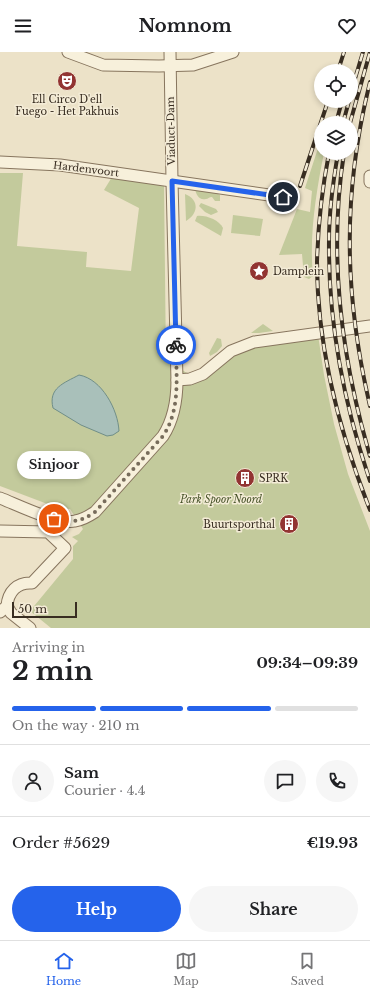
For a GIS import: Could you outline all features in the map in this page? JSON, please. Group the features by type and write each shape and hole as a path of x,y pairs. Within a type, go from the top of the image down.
{"street":[{"path":"68,52 103,65 170,66 193,65 233,52"},
{"name":"Viaduct-Dam","path":"0,498 54,519 68,522 75,522 89,516 101,506 163,436 174,414 177,380 170,52"},
{"name":"Hardenvoort","path":"0,162 60,164 172,181"},
{"path":"172,181 283,197"},
{"path":"177,380 190,379 203,374 231,351 254,342 370,326"},
{"path":"0,532 48,532 65,548 32,583 26,582 15,588 8,598 4,609 30,628"}],"green space":[{"path":"314,160 323,160 314,214 312,246 313,276 309,279 304,277 302,254 279,255 297,209 310,212 312,191 305,188"},
{"name":"Park Spoor Noord","path":"0,173 23,173 17,246 87,252 86,267 131,271 139,208 104,190 112,177 164,184 166,362 180,362 183,370 187,373 196,372 236,343 317,328 324,375 334,424 348,474 370,531 370,628 51,628 30,611 73,559 73,546 78,541 72,537 79,534 83,529 70,509 58,508 0,486"},
{"path":"195,189 218,194 220,195 220,201 215,201 212,197 201,199 197,195"},
{"path":"185,194 193,200 196,207 193,215 186,221"},
{"path":"201,203 216,209 218,212 211,215 205,212 199,206"},
{"path":"233,215 263,219 260,236 231,233"},
{"path":"197,216 208,217 219,223 223,228 221,236 195,221"},
{"path":"263,324 273,331 251,333"},
{"path":"217,338 221,339 222,346 217,352 210,356 209,353"}],"water":[{"path":"79,375 95,382 102,389 112,405 116,414 119,431 113,435 107,436 81,425 53,408 53,396 58,387"}],"railway":[{"path":"340,64 344,52"},
{"path":"358,69 363,52"},
{"path":"352,116 370,52"},
{"path":"370,82 361,124 355,164 351,204 350,244 351,284 355,324 361,365 370,406"},
{"path":"300,186 326,108"},
{"path":"338,116 340,108"},
{"path":"345,116 347,108"},
{"path":"328,160 321,207 317,262 321,326 332,388 340,419 370,510"},
{"path":"337,160 329,229 331,301 339,362 345,393 370,481"},
{"path":"343,160 339,191 337,229 340,306 351,381 370,456"}],"way so far":[{"path":"54,519 75,522 95,512 163,436 174,414 177,392 176,345"}],"place":[{"name":"Ell Circo D'ell Fuego - Het Pakhuis","path":"67,81"},
{"name":"Damplein","path":"259,271"},
{"name":"SPRK","path":"245,478"},
{"name":"Sinjoor","path":"54,519"},
{"name":"Buurtsporthal","path":"289,524"}],"route":[{"path":"176,345 172,181 283,197"}]}
